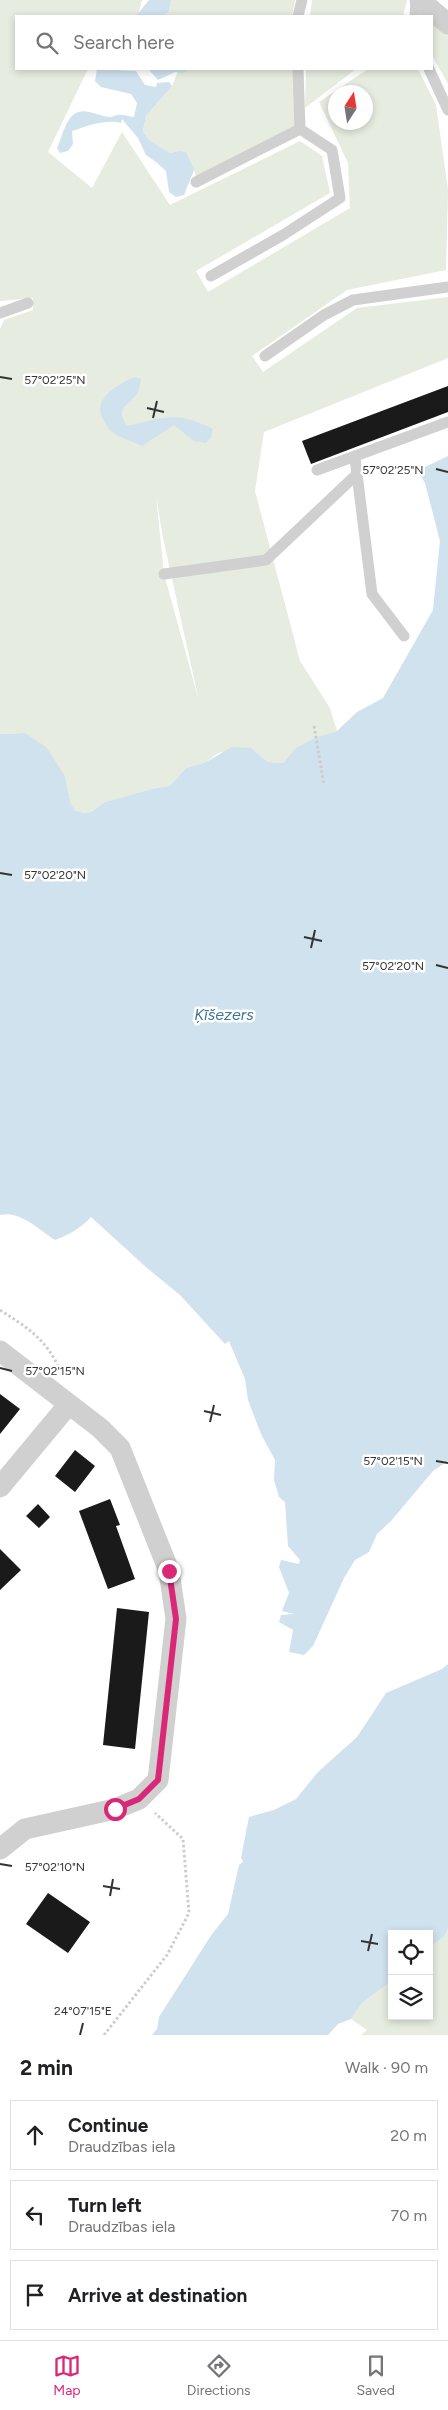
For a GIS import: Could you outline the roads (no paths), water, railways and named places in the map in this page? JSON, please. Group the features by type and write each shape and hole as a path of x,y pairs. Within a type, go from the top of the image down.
{"street":[{"path":"418,0 448,24"},
{"path":"0,1351 100,1428 120,1448 169,1571 176,1619 158,1780 139,1799 115,1809 25,1829 0,1849"},
{"path":"0,1487 64,1400"}],"lane":[{"path":"298,15 302,0"},
{"path":"415,15 418,0"},
{"path":"298,70 300,129"},
{"path":"429,70 448,110"},
{"path":"196,182 300,129"},
{"path":"211,276 284,235 340,198 332,150 300,129"},
{"path":"265,356 324,315 353,300 448,287"},
{"path":"0,312 28,303"},
{"path":"317,470 355,458 448,422"},
{"path":"355,458 372,594 404,636"},
{"path":"164,574 266,560 356,475"}],"water":[{"path":"149,0 171,0 169,11 165,15 137,15"},
{"path":"97,70 116,70 136,71 145,85 156,87 157,83 169,82 172,86 146,116 143,131 149,140 170,153 186,152 194,170 184,195 176,197 169,192 166,171 146,155 138,138 122,119 121,123 103,122 72,131 73,144 68,151 60,153 57,148 65,127 69,119 76,113 86,111 105,117 120,115 134,117 137,103 131,94 101,87 95,81"},
{"path":"149,70 189,70 183,73 175,72 158,80"},
{"path":"134,377 141,379 140,387 133,399 122,411 127,426 161,418 188,419 213,429 211,437 206,443 194,441 174,425 142,446 118,436 110,430 104,421 100,406 107,394 120,384"},
{"name":"Ķīšezers","path":"448,456 448,1461 433,1471 391,1521 377,1534 369,1552 355,1560 344,1578 313,1646 304,1655 289,1652 293,1630 279,1622 281,1615 294,1614 282,1611 289,1593 279,1567 281,1560 299,1564 300,1560 288,1546 285,1502 279,1497 274,1480 275,1460 261,1434 248,1400 245,1379 229,1341 225,1344 180,1295 91,1217 74,1231 55,1240 22,1218 15,1215 0,1215 0,734 25,733 46,747 65,776 71,804 75,810 83,813 91,812 105,802 155,788 170,786 186,768 206,762 232,747 251,748 268,762 283,763 296,748 315,738 337,731 357,712 383,698 433,610 440,541 425,483 419,473 421,466 425,467"},
{"path":"448,1664 448,1928 444,1937 433,1944 433,1930 388,1930 388,1984 363,2002 351,2019 338,2024 328,2035 152,2035 157,2029 159,2017 212,1934 228,1914 239,1865 243,1862 241,1858 249,1817 274,1810 296,1799 318,1772 357,1737 386,1693 442,1669"}]}
